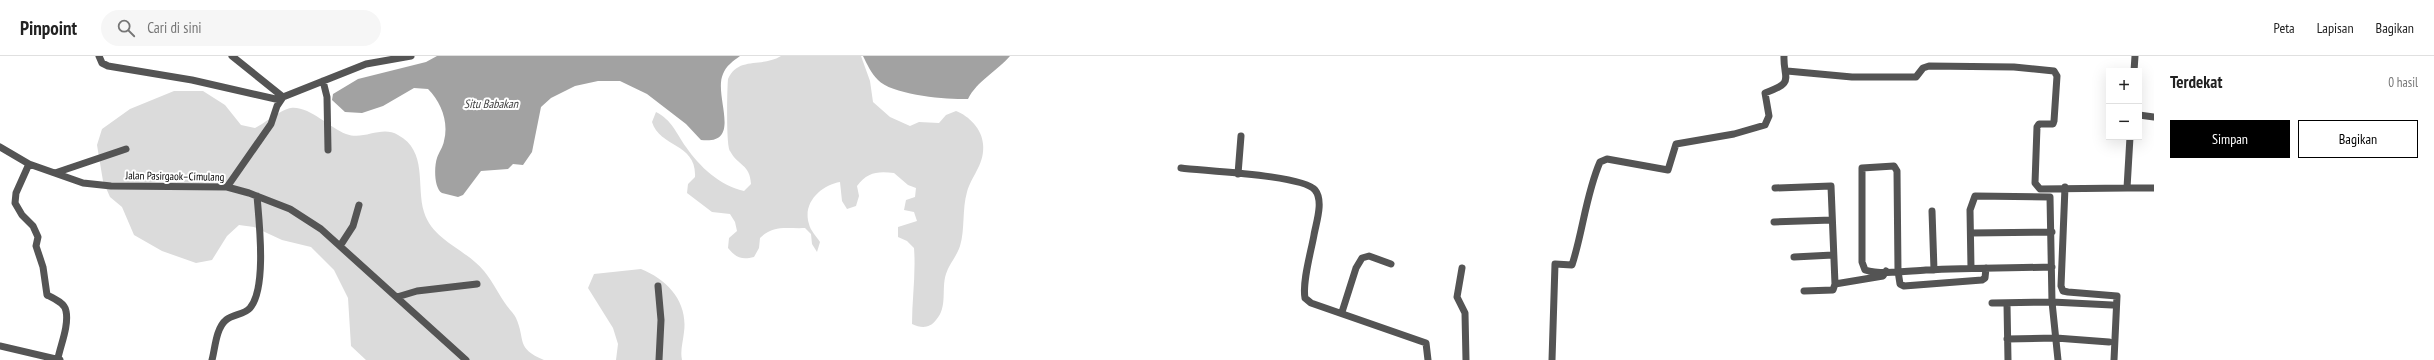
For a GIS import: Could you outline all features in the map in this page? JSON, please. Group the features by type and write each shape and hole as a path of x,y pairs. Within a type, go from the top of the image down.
{"street":[{"path":"99,56 102,63 108,66 192,80 281,98 324,83 366,64 411,56"},
{"path":"232,56 281,98"},
{"path":"1552,360 1555,264 1572,265 1582,231 1592,180 1600,162 1607,159 1668,170 1676,144 1734,134 1765,125 1769,116 1765,93 1778,89 1786,81 1787,71 1784,63 1784,56"},
{"path":"2134,68 2135,56"},
{"path":"1787,71 1852,77 1916,77 1923,68 1929,66 2014,67 2054,71 2057,76 2054,121 2052,124 2037,126 2035,183 2040,189 2065,187 2154,188"},
{"path":"324,83 327,97 328,150"},
{"path":"228,187 270,124 281,98"},
{"path":"2142,115 2154,117"},
{"path":"1238,174 1242,136"},
{"path":"2127,188 2130,140"},
{"name":"Jalan Pasirgaok–Cimulang","path":"0,147 29,164 83,183 111,186 228,187 257,196 307,218 466,360"},
{"path":"55,173 126,148"},
{"path":"0,346 59,359 65,329 66,310 60,302 47,295 43,267 36,246 38,237 33,226 22,215 15,203 16,193 29,164"},
{"path":"1986,268 1985,278 1982,280 1904,286 1900,284 1898,271 1897,170 1894,166 1864,167 1861,170 1863,267 1869,271 1898,271 1934,270 1971,268 2052,267"},
{"path":"1181,168 1272,177 1309,186 1314,189 1318,199 1318,216 1305,295 1311,303 1355,316 1426,343 1428,360"},
{"path":"1775,188 1831,186 1835,284 1833,290 1804,292"},
{"path":"2065,187 2061,286 2063,291 2068,292 2117,296 2114,360"},
{"path":"212,360 220,329 226,320 245,312 251,307 256,293 261,251 257,196"},
{"path":"1971,268 1970,210 1972,199 1980,196 2050,197 2052,232 2052,302 2058,360"},
{"path":"340,246 353,226 359,204"},
{"path":"1932,211 1934,270"},
{"path":"1774,222 1832,220"},
{"path":"1971,233 2052,232"},
{"path":"1794,257 1833,255"},
{"path":"1342,312 1356,268 1362,258 1370,256 1391,264"},
{"path":"1462,268 1457,297 1465,313 1466,360"},
{"path":"1835,284 1883,276 1886,271"},
{"path":"397,297 417,291 477,284"},
{"path":"658,286 661,320 659,360"},
{"path":"1992,303 2007,304 2052,302 2112,305"},
{"path":"2007,304 2008,360"},
{"path":"2008,340 2056,338 2109,342"}],"shaded area":[{"path":"781,56 861,56 870,81 873,102 890,117 910,126 919,122 939,123 946,115 956,111 966,116 980,133 983,144 982,158 969,186 965,199 962,240 959,250 946,274 943,304 940,315 931,325 922,327 912,324 915,267 914,248 907,241 898,237 898,227 917,221 914,212 904,210 906,200 915,197 916,188 908,185 894,173 883,172 873,174 861,181 857,186 859,196 856,206 847,209 842,201 840,182 827,187 815,196 808,209 808,216 811,229 820,242 817,252 812,244 811,234 805,228 781,228 770,231 760,238 759,248 754,257 743,258 737,256 728,248 729,238 737,231 735,222 730,214 712,212 687,193 688,184 695,177 694,166 690,158 684,152 662,137 656,130 652,122 656,112 670,123 691,154 704,168 718,180 744,191 751,184 750,177 746,169 733,156 729,147 727,117 728,79 732,72 738,67"},
{"path":"174,91 203,91 225,105 241,125 255,128 287,109 298,108 305,110 340,131 353,136 379,132 392,132 398,135 414,150 419,170 422,202 428,222 442,238 477,263 484,271 516,318 525,347 535,356 544,360 366,360 351,346 348,298 334,270 311,247 282,240 254,227 239,225 227,236 212,260 196,263 162,251 134,235 122,207 110,197 103,181 97,145 102,129 130,109"},
{"path":"641,269 660,279 674,293 679,302 683,311 684,321 681,350 682,360 616,360 618,344 613,328 588,288 594,274"}],"water":[{"name":"Situ Babakan","path":"437,56 740,56 728,66 723,74 721,94 724,127 721,135 714,140 701,140 686,124 647,94 620,81 598,81 575,86 551,98 541,107 532,152 523,165 513,164 508,169 481,171 463,195 458,197 442,193 437,187 435,172 436,162 445,134 445,120 437,100 428,89 414,88 383,106 362,113 345,112 332,100 333,94 358,79 426,62"},
{"path":"863,56 1010,56 982,81 968,99 959,99 921,96 907,93 885,85 873,74"}]}
